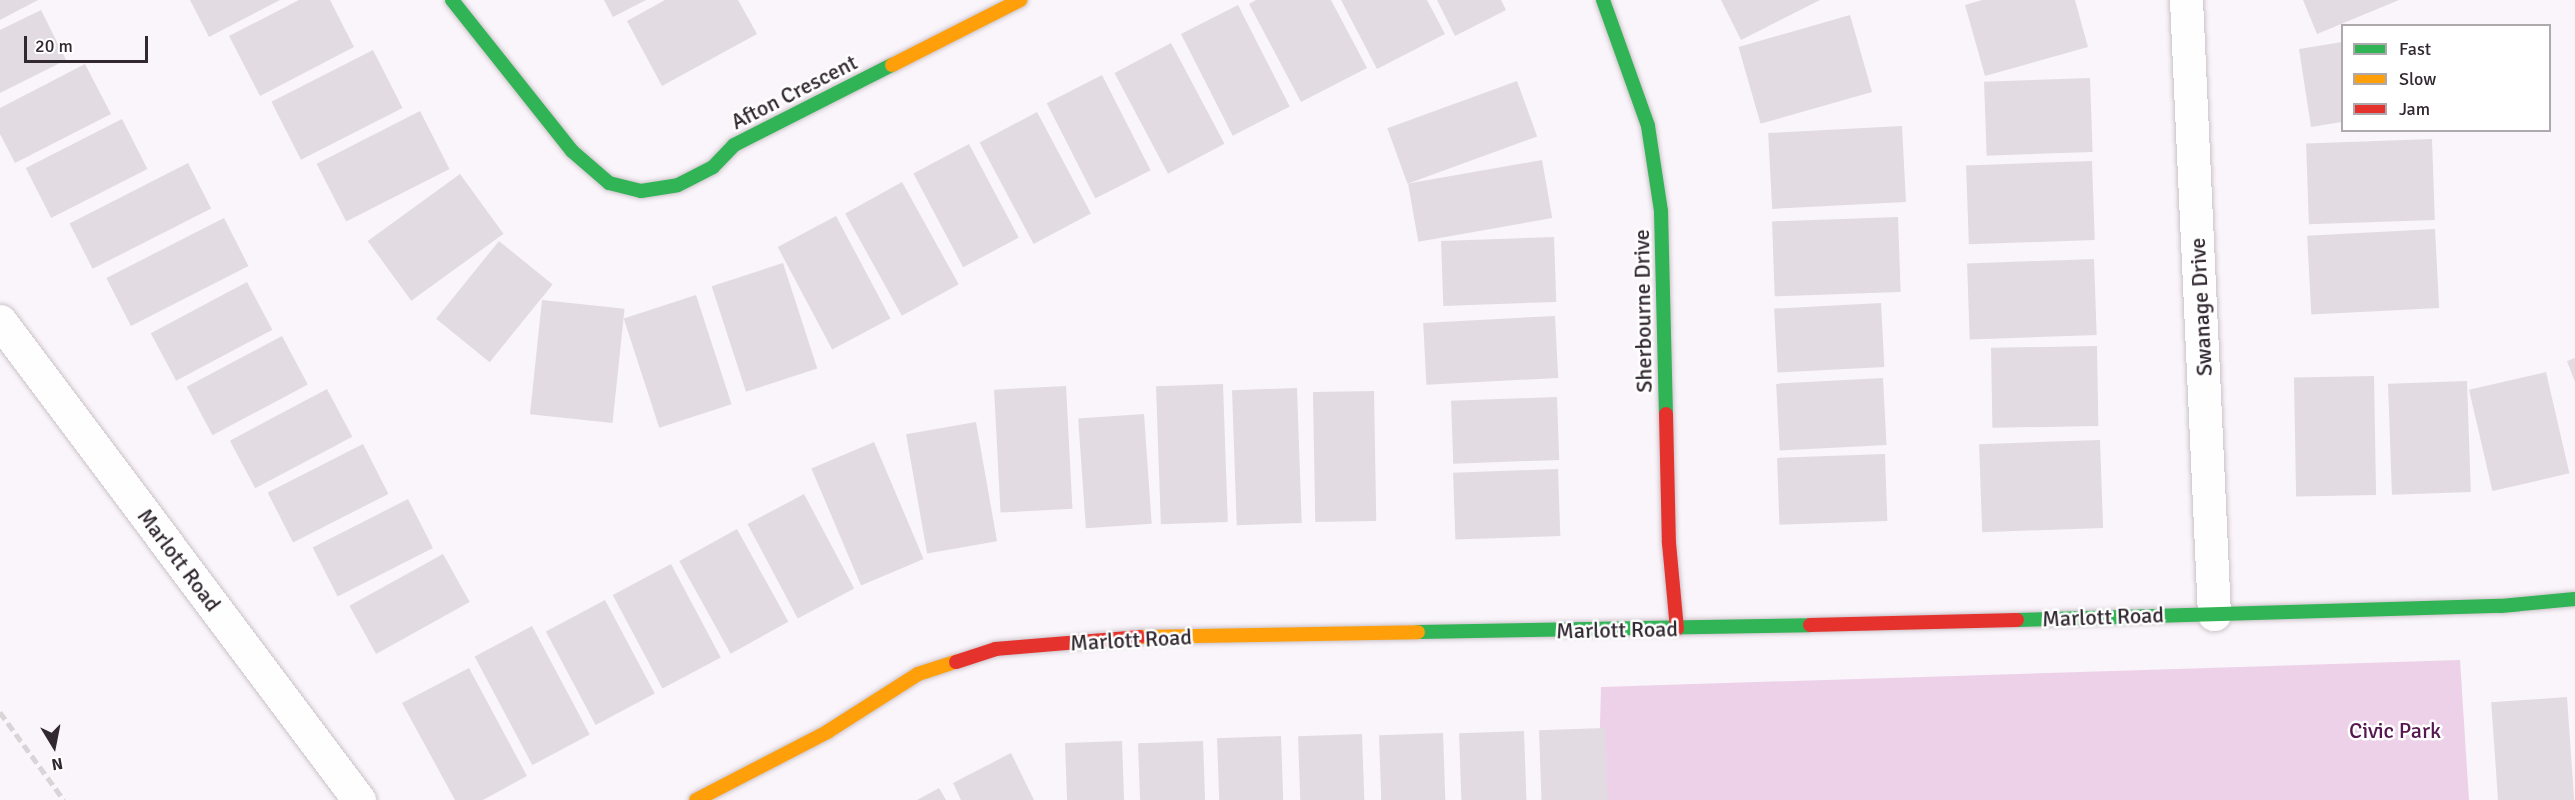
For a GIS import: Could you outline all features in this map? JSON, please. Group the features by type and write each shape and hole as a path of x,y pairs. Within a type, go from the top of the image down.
{"street":[{"name":"Afton Crescent","path":"452,0 573,151 609,183 641,190 678,185 713,167 734,145 1020,0"},
{"name":"Sherbourne Drive","path":"1603,0 1648,126 1661,211 1670,543 1677,629"},
{"name":"Swanage Drive","path":"2186,0 2214,614"},
{"name":"Marlott Road","path":"0,321 359,800"},
{"name":"Marlott Road","path":"696,800 827,732 918,674 996,649 1157,636 1677,629 2501,606 2575,599"}],"green space":[{"name":"Civic Park","path":"2460,660 2469,800 1598,800 1601,687"}],"building":[{"path":"0,0 38,0 0,20"},
{"path":"190,0 280,0 209,37"},
{"path":"299,0 330,0 354,47 260,96 229,36"},
{"path":"604,0 646,0 613,17"},
{"path":"665,0 738,0 757,34 662,86 627,21"},
{"path":"1256,0 1331,0 1367,68 1301,102 1249,4"},
{"path":"1341,0 1427,0 1445,34 1377,69"},
{"path":"1437,0 1501,0 1506,10 1455,36"},
{"path":"1721,0 1820,0 1741,40"},
{"path":"1982,0 2075,0 2088,47 1985,76 1965,5"},
{"path":"2303,0 2399,0 2341,24 2317,34"},
{"path":"1238,5 1290,107 1233,136 1181,34"},
{"path":"41,10 66,60 0,93 0,30"},
{"path":"1850,15 1872,92 1761,124 1738,47"},
{"path":"2341,42 2341,122 2311,127 2299,49"},
{"path":"1171,43 1225,144 1168,174 1114,73"},
{"path":"373,50 403,108 301,160 271,102"},
{"path":"85,64 111,114 15,163 0,134 0,108"},
{"path":"1102,75 1151,170 1095,198 1047,103"},
{"path":"2090,78 2093,152 1987,156 1984,82"},
{"path":"1517,81 1537,136 1408,184 1387,128"},
{"path":"420,111 450,169 346,222 317,164"},
{"path":"1037,112 1091,214 1034,244 980,143"},
{"path":"122,119 147,169 51,218 26,168"},
{"path":"1902,126 1906,202 1772,209 1768,133"},
{"path":"2432,139 2435,220 2309,224 2306,143"},
{"path":"969,144 1019,238 963,267 913,174"},
{"path":"1542,160 1552,218 1418,242 1408,184"},
{"path":"2092,161 2095,240 1969,244 1966,165"},
{"path":"188,163 211,208 93,269 69,223"},
{"path":"460,174 503,234 411,301 368,241"},
{"path":"902,182 959,284 902,316 845,214"},
{"path":"836,216 890,318 832,349 778,247"},
{"path":"1898,217 1901,292 1775,296 1772,221"},
{"path":"224,218 249,266 131,326 106,278"},
{"path":"2435,229 2439,308 2311,315 2307,236"},
{"path":"1554,237 1556,302 1443,306 1441,241"},
{"path":"499,241 553,284 490,362 436,319"},
{"path":"2094,259 2097,335 1970,339 1967,263"},
{"path":"783,263 817,369 746,392 712,286"},
{"path":"247,282 272,330 176,381 151,333"},
{"path":"696,295 732,404 659,428 624,318"},
{"path":"542,300 625,309 613,423 530,414"},
{"path":"1881,303 1884,367 1777,373 1774,309"},
{"path":"1555,316 1558,378 1426,385 1423,323"},
{"path":"282,336 308,385 212,435 187,387"},
{"path":"2097,346 2098,426 1992,428 1991,348"},
{"path":"2575,358 2575,382 2567,361"},
{"path":"2546,372 2569,473 2492,491 2469,390"},
{"path":"2374,376 2376,495 2296,496 2294,377"},
{"path":"1883,378 1887,445 1780,451 1776,384"},
{"path":"2467,381 2471,492 2392,495 2388,384"},
{"path":"1223,384 1228,522 1161,524 1156,386"},
{"path":"1066,386 1072,509 1001,513 994,390"},
{"path":"1297,388 1302,523 1237,525 1232,390"},
{"path":"327,389 352,437 255,488 230,441"},
{"path":"1374,391 1376,521 1315,522 1313,392"},
{"path":"1557,397 1559,460 1453,464 1451,401"},
{"path":"1144,414 1152,524 1086,528 1078,419"},
{"path":"976,422 997,541 927,553 906,434"},
{"path":"2100,440 2103,528 1982,532 1979,444"},
{"path":"874,442 924,559 861,585 811,469"},
{"path":"363,444 388,494 293,542 268,493"},
{"path":"1885,454 1887,521 1779,525 1777,458"},
{"path":"1558,469 1560,536 1455,540 1453,473"},
{"path":"804,494 854,588 798,619 747,524"},
{"path":"408,499 433,548 338,597 313,548"},
{"path":"737,529 788,622 731,654 679,561"},
{"path":"443,554 470,602 376,654 349,606"},
{"path":"671,564 721,658 662,689 613,595"},
{"path":"605,600 655,694 596,725 546,631"},
{"path":"532,626 590,735 532,765 475,657"},
{"path":"469,668 527,776 483,800 455,800 402,703"},
{"path":"2567,697 2574,800 2498,800 2491,702"},
{"path":"1605,728 1608,800 1541,800 1539,730"},
{"path":"1524,731 1526,800 1461,800 1459,733"},
{"path":"1443,733 1445,800 1381,800 1379,735"},
{"path":"1362,734 1364,800 1300,800 1298,736"},
{"path":"1281,736 1283,800 1219,800 1217,738"},
{"path":"1122,741 1124,800 1067,800 1065,743"},
{"path":"1203,741 1205,800 1140,800 1138,743"},
{"path":"1011,753 1034,800 961,800 953,783"},
{"path":"939,788 946,800 917,800"}],"railway":[{"path":"0,712 64,800"}],"traffic: fast":[{"path":"452,0 572,151 609,183 641,191 678,185 713,167 734,145 892,65"},
{"path":"1603,0 1648,126 1661,211 1666,414"},
{"path":"2017,620 2501,606 2575,599"},
{"path":"1418,632 1810,625"}],"traffic: slow":[{"path":"892,65 1020,0"},
{"path":"1139,637 1418,632"},
{"path":"696,800 827,732 918,674 956,662"}],"traffic: jam":[{"path":"1666,414 1669,543 1677,629"},
{"path":"1810,625 2017,620"},
{"path":"956,662 996,649 1139,637"}]}
